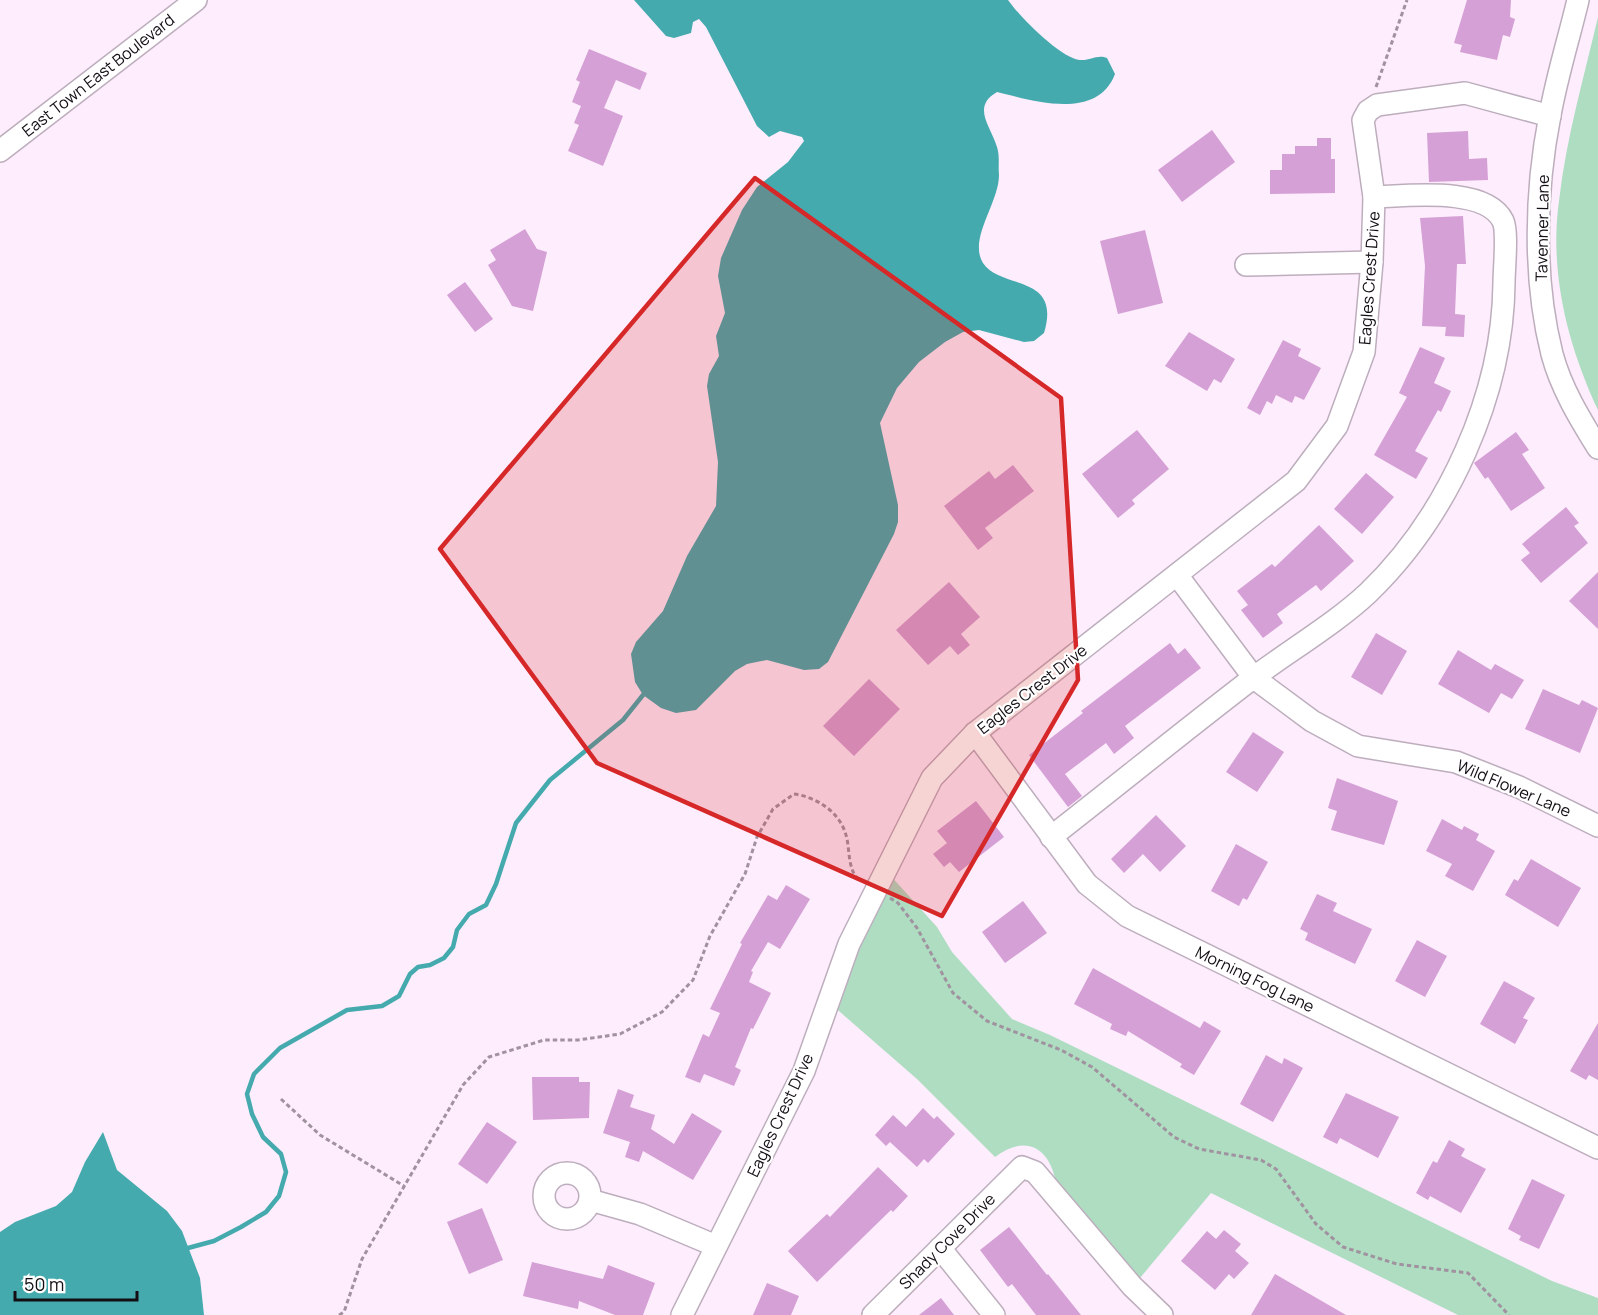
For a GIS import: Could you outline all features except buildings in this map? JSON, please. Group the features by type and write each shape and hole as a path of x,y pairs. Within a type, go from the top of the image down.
{"street":[{"name":"East Town East Boulevard","path":"0,151 196,0"},
{"name":"Tavenner Lane","path":"1578,0 1550,116 1540,197 1541,291 1553,356 1577,415 1598,448"},
{"path":"1368,111 1377,105 1465,93 1550,116"},
{"name":"Eagles Crest Drive","path":"682,1315 804,1071 849,944 932,778 975,733 1296,481 1337,426 1364,352 1372,262 1374,197 1363,120 1368,111"},
{"path":"1051,837 1254,678 1367,594 1423,532 1463,462 1494,365 1503,304 1504,223 1493,209 1463,196 1374,197"},
{"path":"1246,266 1372,262"},
{"name":"Wild Flower Lane","path":"1177,575 1254,678 1312,722 1358,746 1456,762 1519,787 1598,826"},
{"name":"Morning Fog Lane","path":"975,733 1087,884 1127,916 1598,1148"},
{"name":"Shady Cove Drive","path":"873,1315 1022,1167 1035,1172 1132,1286 1162,1315"},
{"path":"590,1200 640,1214 716,1246"},
{"path":"940,1248 994,1315"}],"path":[{"path":"1368,111 1407,0"},
{"path":"281,1099 320,1135 404,1186"},
{"path":"1357,1252 1397,1264 1468,1273 1509,1315"}],"highlighted area":[{"path":"755,178 1061,398 1078,680 942,916 597,763 440,549"}],"green space":[{"path":"1598,17 1598,410 1587,386 1570,335 1559,282 1557,228 1566,155"},
{"path":"889,874 937,927 952,952 1012,1019 1050,1035 1552,1281 1598,1298 1598,1315 1458,1315 1211,1193 1140,1278 1055,1178 1046,1157 1040,1151 1024,1145 1005,1150 995,1157 917,1079 832,1005"}],"water":[{"path":"634,0 1008,0 1031,26 1062,52 1080,60 1107,58 1115,74 1106,89 1094,98 1080,103 1046,103 997,92 985,104 985,117 998,150 999,175 998,186 981,232 979,253 983,263 991,271 1037,292 1044,301 1047,314 1044,333 1034,341 1024,342 979,330 963,332 945,342 919,362 897,388 880,423 898,505 898,522 828,662 819,669 804,670 767,660 747,664 735,671 696,710 676,713 661,708 643,695 635,682 631,654 636,642 663,611 687,556 716,506 718,462 707,386 709,374 719,356 716,336 725,313 718,276 721,258 742,210 757,187 788,162 804,141 802,137 780,131 769,137 757,126 706,27 699,19 693,22 691,33 674,38 666,36"},
{"path":"103,1132 117,1170 167,1211 182,1231 200,1278 204,1315 0,1315 0,1232 15,1222 56,1206 72,1192 85,1162"}],"waterway":[{"path":"188,1248 214,1241 241,1227 266,1212 279,1196 286,1172 281,1154 263,1137 252,1114 247,1094 254,1074 280,1048 347,1010 382,1006 399,996 410,974 418,967 430,965 444,958 453,947 457,930 469,914 486,905 496,884 516,823 550,780 623,720 643,695"}]}
